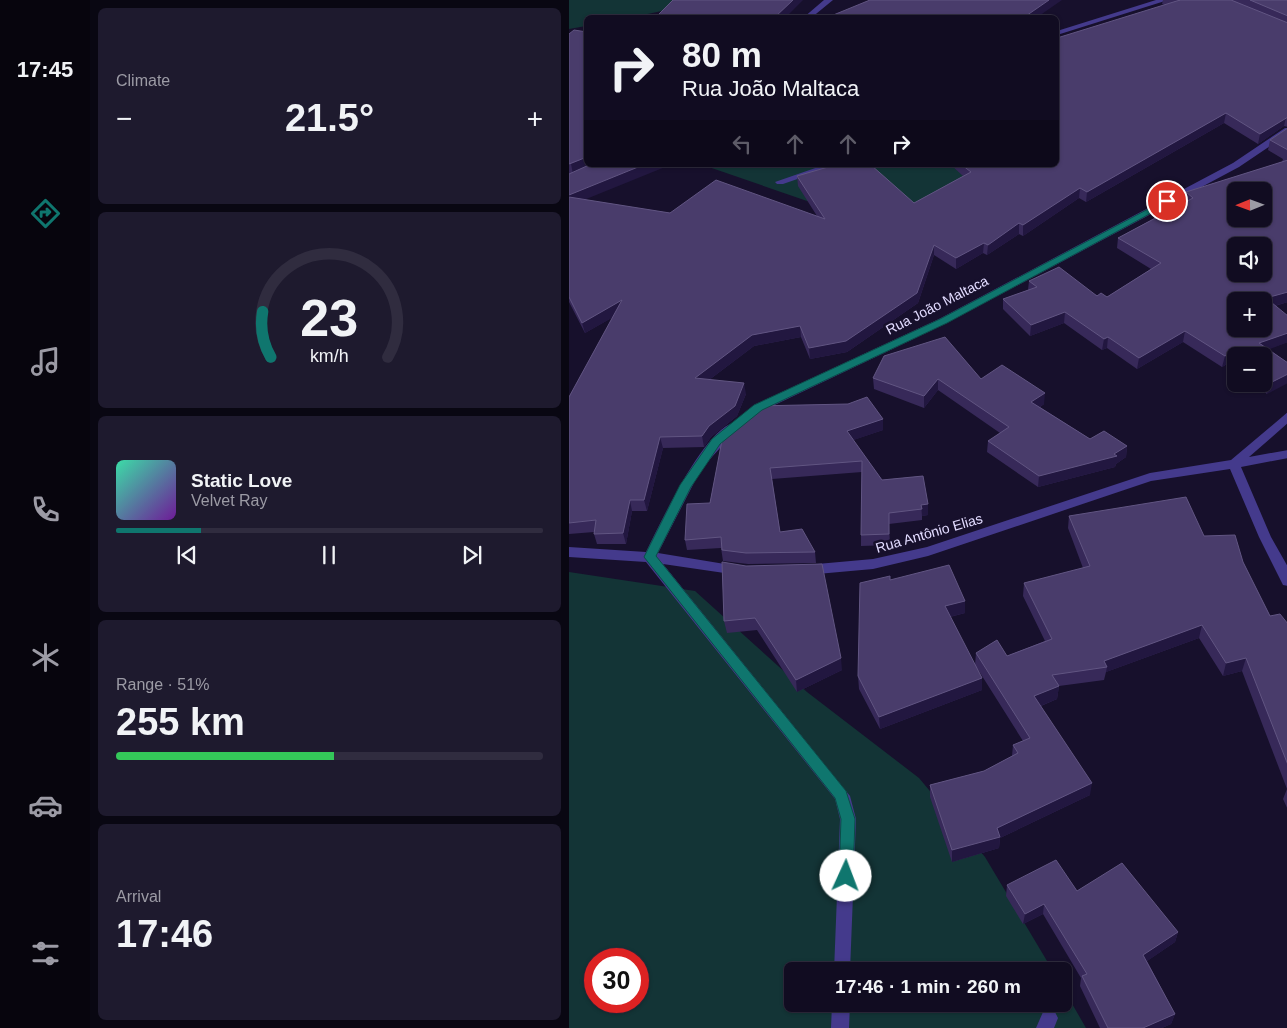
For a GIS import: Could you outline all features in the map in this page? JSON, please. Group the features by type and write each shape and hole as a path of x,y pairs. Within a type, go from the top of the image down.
{"street":[{"path":"810,15 829,0"},
{"path":"1059,32 1164,0"},
{"name":"Rua João Maltaca","path":"650,557 686,485 716,441 758,408 943,321 1236,165 1287,130"},
{"path":"780,182 827,167"},
{"path":"1287,416 1234,464 1265,537 1287,581"},
{"name":"Rua Antônio Elias","path":"794,571 873,564 928,551 1150,476 1287,454"},
{"path":"569,552 650,557 748,572"},
{"path":"650,557 841,796 848,819 842,962"},
{"path":"840,1028 841,1012"}],"green space":[{"path":"569,0 712,0 643,15 584,15 584,26 569,29"},
{"path":"709,167 1000,167 905,211 839,212"},
{"path":"569,572 695,591 807,692 919,778 985,857 1048,962 784,962 784,1012 1072,1012 1072,1004 1086,1028 569,1028"}],"building":[{"path":"673,0 793,0 777,15 658,15"},
{"path":"870,0 1049,0 1027,15 833,15"},
{"path":"1180,0 1231,0 1288,23 1288,117 1260,134 1226,113 1087,192 1080,188 1023,225 1019,223 988,245 984,243 956,258 934,245 917,293 846,341 809,348 800,326 752,335 695,378 744,383 735,406 709,426 702,436 660,437 644,500 630,500 623,533 594,534 596,520 569,523 569,397 622,300 582,323 569,297 569,197 670,213 716,180 825,219 797,176 828,167 873,167 914,203 971,172 965,167 1059,167 1059,37"},
{"path":"1250,0 1288,0 1288,16"},
{"path":"574,30 584,32 584,158 569,164 569,34"},
{"path":"1288,128 1288,150 1270,140"},
{"path":"1288,160 1288,292 1272,296 1272,292 1227,292 1227,337 1272,337 1272,303 1288,316 1288,333 1259,343 1265,347 1227,347 1227,355 1225,356 1185,331 1139,358 1108,337 1104,339 1065,312 1031,325 1003,299 1037,287 1029,281 1059,267 1097,296 1101,293 1107,297 1161,263 1118,238 1193,198 1186,192"},
{"path":"585,167 638,167 569,195 569,174"},
{"path":"945,337 981,379 1002,365 1045,393 1031,402 1090,439 1104,431 1127,446 1114,454 1117,456 1039,476 988,441 1009,427 938,379 924,396 873,378 884,356"},
{"path":"1272,352 1288,363 1288,374 1272,382"},
{"path":"867,397 883,419 847,431 882,480 923,476 928,504 921,505 922,509 889,513 889,534 861,535 862,461 770,468 780,532 802,529 815,552 746,553 722,550 721,537 685,540 687,504 710,503 723,435 719,435 756,406 848,404"},
{"path":"1186,497 1204,536 1235,535 1243,562 1270,616 1280,614 1288,624 1288,765 1246,658 1226,663 1202,625 1104,661 1107,667 1052,675 1059,686 1034,696 1092,783 997,828 1000,837 952,850 930,785 984,771 1018,753 1013,745 1030,738 976,653 997,640 1007,656 1052,639 1024,583 1090,566 1069,516"},
{"path":"722,562 746,566 822,564 841,658 796,680 755,618 724,621"},
{"path":"949,565 965,601 945,606 982,678 879,717 858,676 860,583 890,576 890,580"},
{"path":"1056,860 1077,891 1122,863 1178,932 1143,955 1175,1014 1143,1028 1108,1028 1082,976 1087,974 1044,904 1025,914 1007,885"}],"route":[{"path":"846,876 848,819 841,796 650,557 686,485 716,441 758,408 943,321 1167,201"}]}
